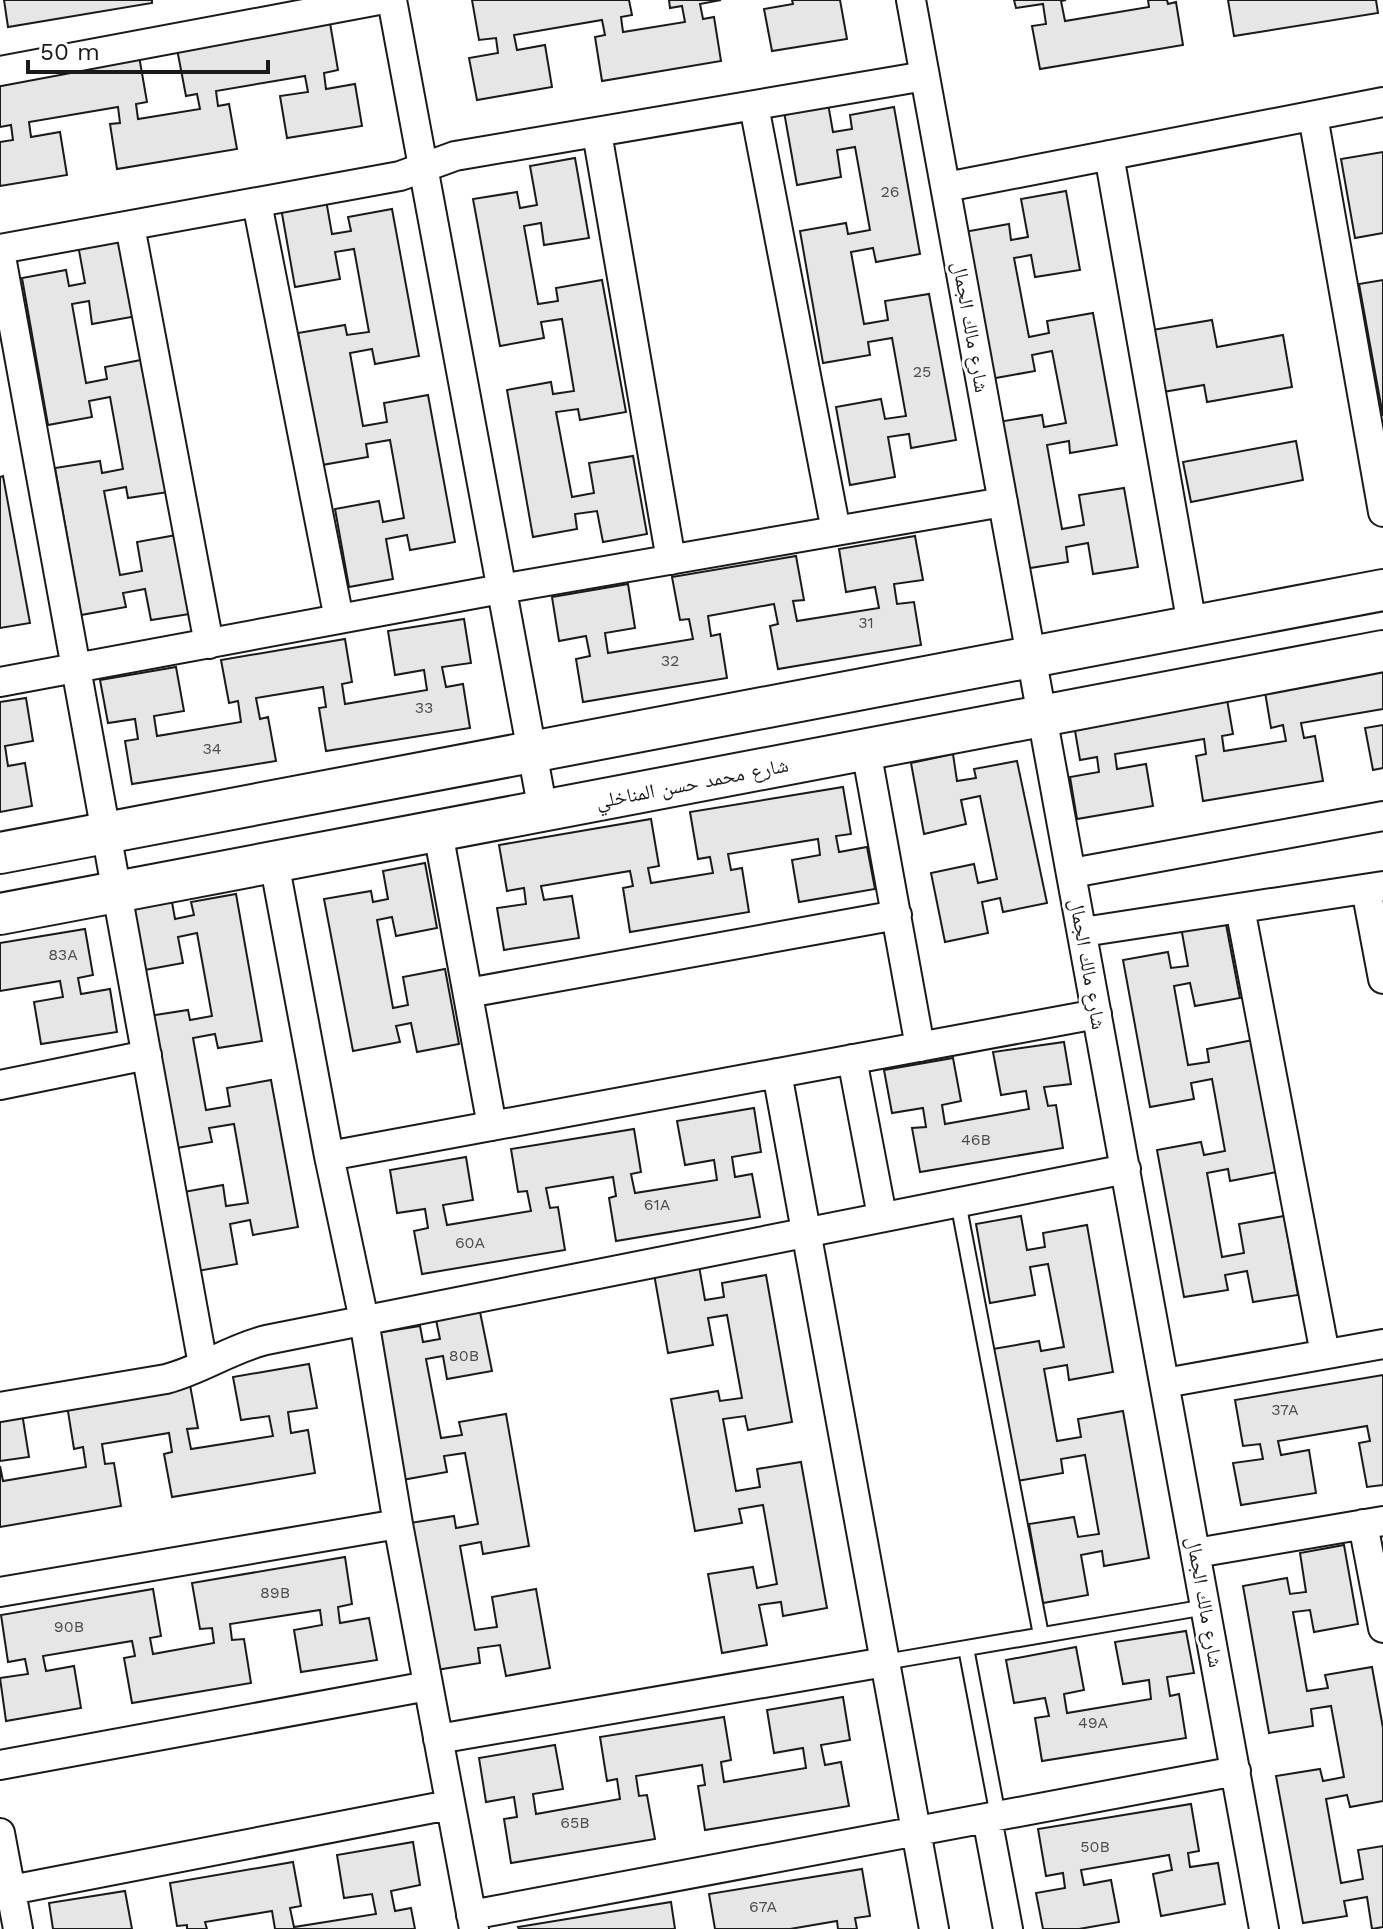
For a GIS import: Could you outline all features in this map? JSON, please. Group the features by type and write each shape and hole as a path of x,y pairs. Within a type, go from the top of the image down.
{"street":[{"path":"0,71 379,0"},
{"path":"392,0 543,811"},
{"name":"شارع مالك الجمال","path":"911,0 1264,1929"},
{"path":"203,1365 0,250 400,176 455,156 925,76"},
{"path":"946,187 1383,102"},
{"path":"754,106 836,531"},
{"path":"1313,116 1383,512"},
{"path":"597,133 671,560"},
{"path":"1109,155 1192,625"},
{"path":"257,203 339,619"},
{"path":"130,226 209,644"},
{"path":"0,682 501,589 1003,502"},
{"path":"0,853 1383,590"},
{"name":"شارع محمد حسن المناخلي","path":"0,914 1383,651"},
{"path":"866,750 920,1047"},
{"path":"1072,873 1383,816"},
{"path":"438,832 492,1126"},
{"path":"274,862 329,1156 364,1320 398,1524 472,1922 916,1831 1236,1771"},
{"path":"1083,932 1375,888 1383,979"},
{"path":"1240,908 1325,1354"},
{"path":"468,993 897,915"},
{"path":"329,1156 1097,1014"},
{"path":"0,1085 147,1055"},
{"path":"852,1059 882,1216"},
{"path":"777,1073 934,1929"},
{"path":"0,1407 166,1379 249,1344 1126,1169"},
{"path":"1165,1383 1383,1344"},
{"path":"1196,1553 1373,1522 1383,1628"},
{"path":"0,1592 398,1524"},
{"path":"438,1739 885,1662"},
{"path":"0,1765 428,1686"},
{"path":"11,1890 449,1805"},
{"path":"993,1817 1008,1929"},
{"path":"0,1833 18,1929"}],"lane":[{"path":"958,1202 1041,1635"},
{"path":"885,1662 1206,1607"},
{"path":"966,1648 993,1817"}],"building":[{"path":"4,0 152,0 152,3 8,27"},
{"path":"472,0 629,0 632,15 621,17 623,32 685,22 682,6 670,8 669,0 721,0 700,4 703,19 714,17 721,61 602,81 595,37 605,35 602,20 514,35 517,50 545,45 552,87 477,100 469,58 498,53 496,38 479,40"},
{"path":"792,0 840,0 847,39 772,51 764,9 793,4"},
{"path":"1014,0 1066,0 1061,1 1065,21 1149,7 1148,0 1167,0 1168,4 1176,2 1183,45 1040,69 1032,26 1046,24 1043,4 1016,8"},
{"path":"1228,0 1376,0 1378,13 1234,36"},
{"path":"330,23 338,70 324,73 326,89 355,84 362,126 287,138 280,96 308,92 305,76 216,91 218,106 229,104 237,149 117,169 110,124 120,123 118,107 29,122 31,137 60,132 67,175 0,186 0,142 13,140 11,125 0,127 0,79 139,56 147,102 136,104 138,119 200,109 197,94 186,96 177,49"},
{"path":"827,98 833,132 852,129 850,115 894,107 920,254 876,262 873,248 851,252 864,324 888,320 885,301 929,294 956,440 911,448 909,434 888,437 895,477 850,485 836,407 881,399 885,419 906,416 892,338 868,342 870,355 823,363 800,231 846,223 848,234 870,230 855,147 837,150 841,177 797,185 783,106"},
{"path":"1383,152 1383,233 1355,238 1341,159"},
{"path":"575,158 589,238 544,245 541,223 524,226 538,304 558,301 556,288 602,280 626,412 580,420 578,409 556,412 572,497 594,493 589,463 633,456 647,534 603,542 597,511 575,514 577,529 533,537 507,390 551,382 553,394 574,391 562,319 541,322 544,338 500,346 473,199 517,192 520,208 537,205 530,166"},
{"path":"1066,191 1080,270 1035,277 1031,255 1014,258 1029,337 1049,333 1047,321 1093,313 1117,445 1070,453 1069,441 1047,445 1062,529 1084,525 1079,495 1124,488 1138,567 1093,574 1088,543 1066,547 1068,562 1024,569 998,422 1042,415 1044,427 1066,423 1052,351 1032,355 1035,371 990,379 964,232 1009,224 1011,240 1028,237 1021,199"},
{"path":"326,200 332,234 351,231 348,217 392,209 419,356 375,364 372,349 350,353 363,426 387,422 384,403 428,395 455,542 410,550 407,535 386,539 393,579 349,587 335,509 379,501 383,522 404,518 390,440 366,444 368,457 322,465 298,333 345,325 347,335 369,332 354,249 335,252 340,279 295,287 281,208"},
{"path":"123,237 137,316 92,324 89,301 72,304 86,383 107,379 105,367 151,358 175,491 128,498 126,487 104,491 120,575 142,571 137,542 182,534 196,613 151,620 145,589 123,593 126,607 81,615 55,468 100,461 102,473 123,469 110,397 89,401 92,417 48,425 22,278 66,270 69,286 85,283 78,245"},
{"path":"1383,280 1383,416 1359,284"},
{"path":"1212,320 1217,347 1283,335 1292,387 1207,402 1204,385 1163,392 1152,330"},
{"path":"1296,441 1303,480 1191,502 1183,462"},
{"path":"3,476 30,623 0,628 0,477"},
{"path":"915,536 923,580 894,584 897,604 914,602 921,645 778,669 770,626 778,624 774,604 708,616 711,636 720,634 727,678 583,702 576,659 590,656 586,636 559,641 552,597 628,584 635,628 605,633 608,653 693,639 689,619 680,620 672,577 796,556 804,600 793,601 797,621 879,608 875,587 846,592 839,549"},
{"path":"464,619 471,663 442,667 446,687 463,684 470,728 326,751 319,708 326,707 323,687 256,698 260,719 268,717 276,761 132,784 125,741 138,739 135,719 108,723 100,680 176,667 184,711 154,716 157,736 241,722 238,701 229,703 221,660 345,639 352,682 342,684 345,704 427,690 424,670 395,675 388,631"},
{"path":"1383,660 1383,709 1301,723 1304,738 1315,736 1323,781 1203,801 1196,756 1206,754 1204,739 1115,754 1117,769 1146,764 1153,806 1077,819 1070,777 1099,772 1097,757 1080,760 1072,713 1225,688 1233,734 1222,736 1224,751 1286,741 1283,725 1271,728 1263,680"},
{"path":"26,698 33,741 5,746 8,766 25,763 32,806 0,812 0,702"},
{"path":"1383,725 1383,768 1373,770 1365,728"},
{"path":"953,754 957,781 976,778 974,769 1017,761 1047,903 1003,912 1000,898 982,902 988,933 945,942 931,873 974,864 978,883 997,879 980,796 961,800 966,824 924,834 911,763"},
{"path":"843,787 851,834 836,836 839,852 867,847 875,889 799,902 792,860 820,855 818,839 728,854 731,870 742,868 749,912 630,932 623,888 633,886 630,871 541,886 544,900 572,896 579,938 504,950 497,908 526,904 524,888 507,891 499,845 651,819 659,866 648,868 651,883 713,873 710,857 698,859 690,812"},
{"path":"425,863 437,928 396,936 392,917 377,920 393,1008 408,1005 403,977 445,969 459,1044 417,1052 411,1023 396,1026 400,1042 353,1051 324,899 371,891 373,902 388,899 383,871"},
{"path":"169,885 175,919 194,915 191,902 236,894 262,1041 218,1048 215,1034 193,1038 206,1110 230,1106 227,1088 271,1080 298,1227 253,1235 250,1220 230,1224 237,1264 192,1272 178,1193 223,1185 226,1206 248,1203 234,1124 209,1128 212,1142 165,1150 142,1017 188,1010 190,1020 212,1016 197,933 178,937 183,963 139,971 124,893"},
{"path":"1225,919 1240,998 1195,1006 1190,983 1174,986 1188,1065 1209,1062 1207,1049 1253,1040 1277,1172 1230,1181 1228,1169 1207,1173 1222,1257 1244,1253 1239,1224 1284,1216 1298,1295 1253,1302 1247,1271 1225,1275 1228,1290 1184,1297 1157,1150 1201,1142 1204,1155 1225,1151 1212,1079 1191,1083 1194,1099 1150,1107 1123,960 1168,952 1171,968 1188,966 1181,927"},
{"path":"85,929 93,975 78,978 81,994 110,989 117,1032 41,1044 34,1002 63,997 60,981 0,991 0,943"},
{"path":"1064,1042 1071,1084 1044,1087 1048,1106 1056,1105 1063,1148 920,1172 912,1128 926,1127 923,1108 892,1113 884,1070 953,1058 961,1101 942,1105 945,1124 1029,1109 1026,1091 1001,1095 993,1052"},
{"path":"754,1108 761,1152 732,1157 735,1177 752,1174 760,1217 616,1241 609,1198 616,1196 613,1177 546,1188 550,1208 558,1207 565,1250 422,1274 414,1231 428,1228 425,1209 397,1213 390,1170 466,1157 473,1200 443,1205 447,1225 531,1211 527,1191 518,1192 511,1149 634,1129 641,1172 631,1174 635,1193 717,1180 714,1160 685,1165 677,1121"},
{"path":"1021,1216 1027,1250 1045,1247 1043,1233 1087,1225 1113,1372 1069,1380 1067,1365 1044,1369 1057,1441 1081,1437 1078,1419 1123,1411 1149,1558 1104,1566 1102,1551 1081,1555 1088,1595 1043,1603 1029,1524 1074,1517 1078,1537 1099,1534 1085,1455 1061,1459 1063,1473 1017,1481 993,1349 1039,1341 1041,1351 1064,1347 1048,1264 1030,1267 1035,1295 990,1303 976,1224"},
{"path":"699,1266 705,1300 724,1297 722,1283 766,1275 792,1422 748,1430 745,1416 723,1419 736,1491 760,1487 757,1469 801,1462 827,1608 783,1616 781,1602 759,1605 767,1645 722,1653 708,1574 753,1567 757,1588 777,1584 763,1505 739,1509 742,1523 695,1531 671,1399 718,1391 720,1401 742,1398 727,1315 708,1318 713,1345 668,1353 654,1274"},
{"path":"479,1307 492,1371 447,1379 443,1356 426,1359 441,1438 462,1435 459,1422 506,1414 529,1546 483,1554 481,1542 460,1546 475,1630 497,1627 492,1597 536,1589 550,1668 506,1676 500,1645 478,1648 480,1663 436,1670 410,1523 454,1516 456,1528 478,1524 465,1453 444,1456 447,1472 402,1480 376,1333 420,1326 423,1342 440,1339 435,1315"},
{"path":"309,1364 317,1408 288,1412 291,1433 308,1430 315,1473 172,1497 164,1454 172,1452 169,1433 102,1444 105,1464 114,1463 121,1506 0,1527 0,1466 3,1481 86,1467 83,1447 74,1449 67,1405 190,1385 198,1428 187,1429 191,1449 273,1436 269,1416 241,1420 233,1377"},
{"path":"1383,1375 1383,1485 1367,1487 1359,1443 1370,1441 1367,1426 1278,1441 1281,1455 1309,1450 1316,1493 1241,1505 1233,1463 1263,1459 1260,1444 1243,1446 1235,1400"},
{"path":"22,1413 29,1457 0,1461 0,1416"},
{"path":"1344,1545 1358,1624 1314,1632 1310,1610 1293,1612 1307,1691 1328,1688 1325,1675 1372,1667 1383,1728 1383,1801 1350,1807 1347,1795 1326,1799 1341,1883 1363,1879 1358,1850 1383,1846 1383,1927 1372,1929 1367,1897 1344,1901 1347,1916 1303,1923 1276,1776 1320,1769 1323,1781 1344,1777 1331,1706 1311,1709 1313,1726 1269,1733 1243,1586 1287,1578 1290,1594 1306,1592 1300,1553"},
{"path":"345,1557 352,1604 338,1607 340,1623 369,1618 377,1660 301,1672 294,1630 322,1625 320,1610 230,1624 232,1640 244,1639 251,1683 132,1703 124,1658 135,1656 132,1641 43,1656 46,1671 74,1666 81,1708 6,1721 0,1678 28,1674 25,1659 8,1662 1,1615 153,1589 161,1636 150,1638 153,1654 214,1643 212,1628 200,1629 192,1583"},
{"path":"1186,1631 1194,1673 1167,1677 1170,1696 1179,1694 1186,1738 1042,1761 1035,1718 1049,1716 1045,1698 1014,1703 1006,1660 1076,1647 1084,1690 1064,1694 1067,1713 1151,1699 1149,1680 1123,1684 1115,1642"},
{"path":"843,1697 850,1740 821,1745 825,1765 841,1762 849,1806 705,1830 698,1786 705,1785 702,1765 636,1776 639,1796 647,1795 655,1839 511,1863 504,1819 517,1817 514,1797 486,1802 479,1758 555,1745 563,1789 533,1794 536,1814 620,1799 617,1779 607,1781 600,1737 724,1717 731,1760 721,1762 724,1782 806,1768 803,1748 774,1753 767,1710"},
{"path":"1191,1804 1199,1851 1188,1853 1190,1867 1218,1863 1225,1904 1161,1916 1153,1874 1172,1870 1169,1855 1081,1870 1084,1885 1111,1880 1119,1922 1079,1929 1043,1929 1036,1893 1065,1888 1063,1873 1046,1876 1038,1829"},
{"path":"413,1842 420,1885 391,1891 395,1911 411,1908 415,1929 275,1929 272,1911 205,1922 207,1929 177,1926 170,1883 293,1862 301,1906 290,1908 294,1927 376,1914 372,1894 344,1898 337,1855"},
{"path":"862,1869 870,1916 855,1918 857,1929 838,1929 837,1921 790,1929 715,1929 709,1894"},
{"path":"125,1891 132,1929 53,1929 49,1903"},
{"path":"671,1902 675,1929 518,1927"}]}
